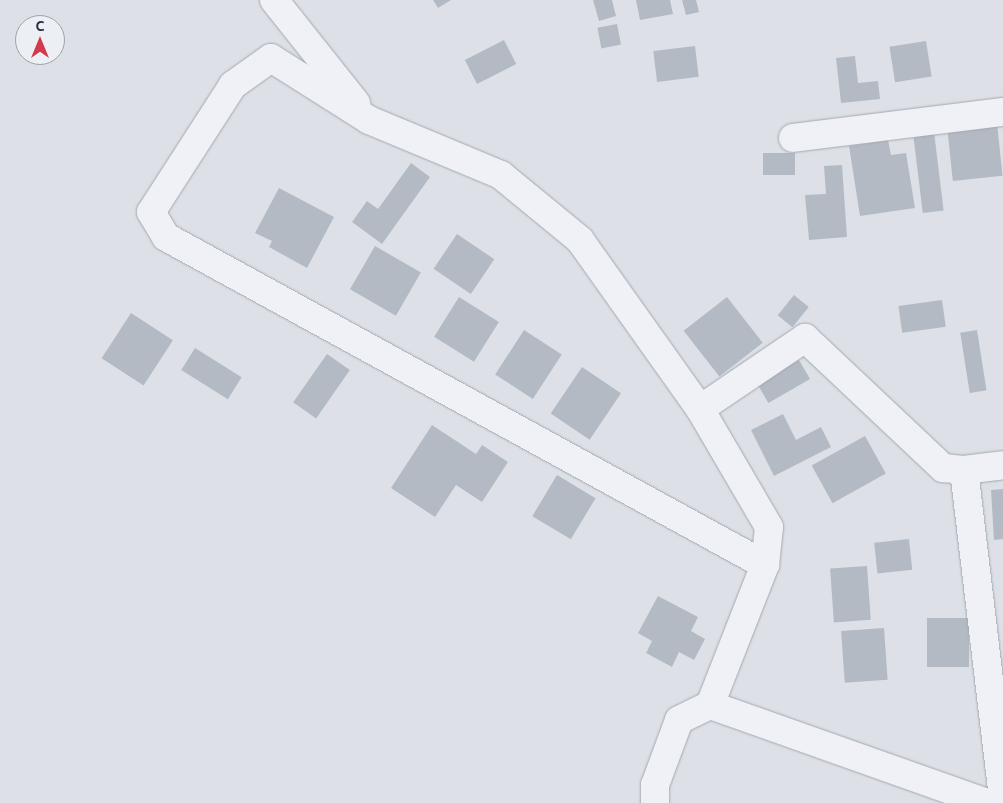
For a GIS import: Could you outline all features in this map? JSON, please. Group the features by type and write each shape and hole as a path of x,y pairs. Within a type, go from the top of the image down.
{"street":[{"path":"274,0 369,120"},
{"path":"655,803 655,785 679,720 710,705 765,564 769,527 700,408 580,240 501,175 369,120 271,58 232,85 151,212 166,237 765,564"},
{"path":"793,138 1003,112"},
{"path":"700,408 805,338 943,468 964,470 1003,464"},
{"path":"964,470 1003,799"},
{"path":"710,705 987,803"}],"building":[{"path":"433,0 451,0 438,8"},
{"path":"593,0 612,0 616,16 599,21"},
{"path":"636,0 670,0 673,14 640,20"},
{"path":"682,0 696,0 699,12 686,15"},
{"path":"617,24 621,45 601,48 597,28"},
{"path":"504,40 516,64 477,84 465,60"},
{"path":"926,41 932,77 895,82 889,47"},
{"path":"695,46 699,77 657,82 653,51"},
{"path":"855,56 858,83 878,81 880,99 841,103 836,58"},
{"path":"997,123 1003,176 953,181 947,128"},
{"path":"934,132 944,210 923,213 913,135"},
{"path":"888,140 891,155 906,153 915,208 860,216 849,146"},
{"path":"763,153 795,153 795,175 763,175"},
{"path":"411,163 430,177 382,244 352,222 367,201 378,209"},
{"path":"842,165 847,237 809,240 805,195 826,194 824,166"},
{"path":"279,188 334,217 307,268 269,247 272,241 255,233"},
{"path":"457,234 494,259 471,294 434,269"},
{"path":"375,246 421,272 396,316 350,289"},
{"path":"794,295 809,307 792,327 778,315"},
{"path":"459,297 499,322 474,362 434,337"},
{"path":"727,297 763,343 719,377 684,331"},
{"path":"942,300 946,327 902,333 898,306"},
{"path":"131,313 173,340 144,386 102,358"},
{"path":"524,330 562,355 533,399 495,374"},
{"path":"977,330 987,390 970,393 960,333"},
{"path":"195,348 242,377 228,399 181,370"},
{"path":"327,354 350,370 316,418 293,402"},
{"path":"799,360 810,379 768,403 757,384"},
{"path":"582,367 621,393 590,440 551,413"},
{"path":"783,414 796,440 821,427 831,447 774,476 751,430"},
{"path":"432,425 476,454 482,445 508,462 482,502 456,485 435,517 391,488"},
{"path":"865,436 886,474 832,503 812,466"},
{"path":"557,475 596,498 571,539 532,516"},
{"path":"1003,489 1003,539 994,540 991,490"},
{"path":"909,539 912,570 877,573 874,543"},
{"path":"867,566 871,620 834,622 830,569"},
{"path":"658,596 698,617 691,631 705,639 694,660 679,652 672,667 646,653 652,641 638,633"},
{"path":"927,618 969,618 969,667 927,667"},
{"path":"884,628 888,680 845,683 841,631"}]}
